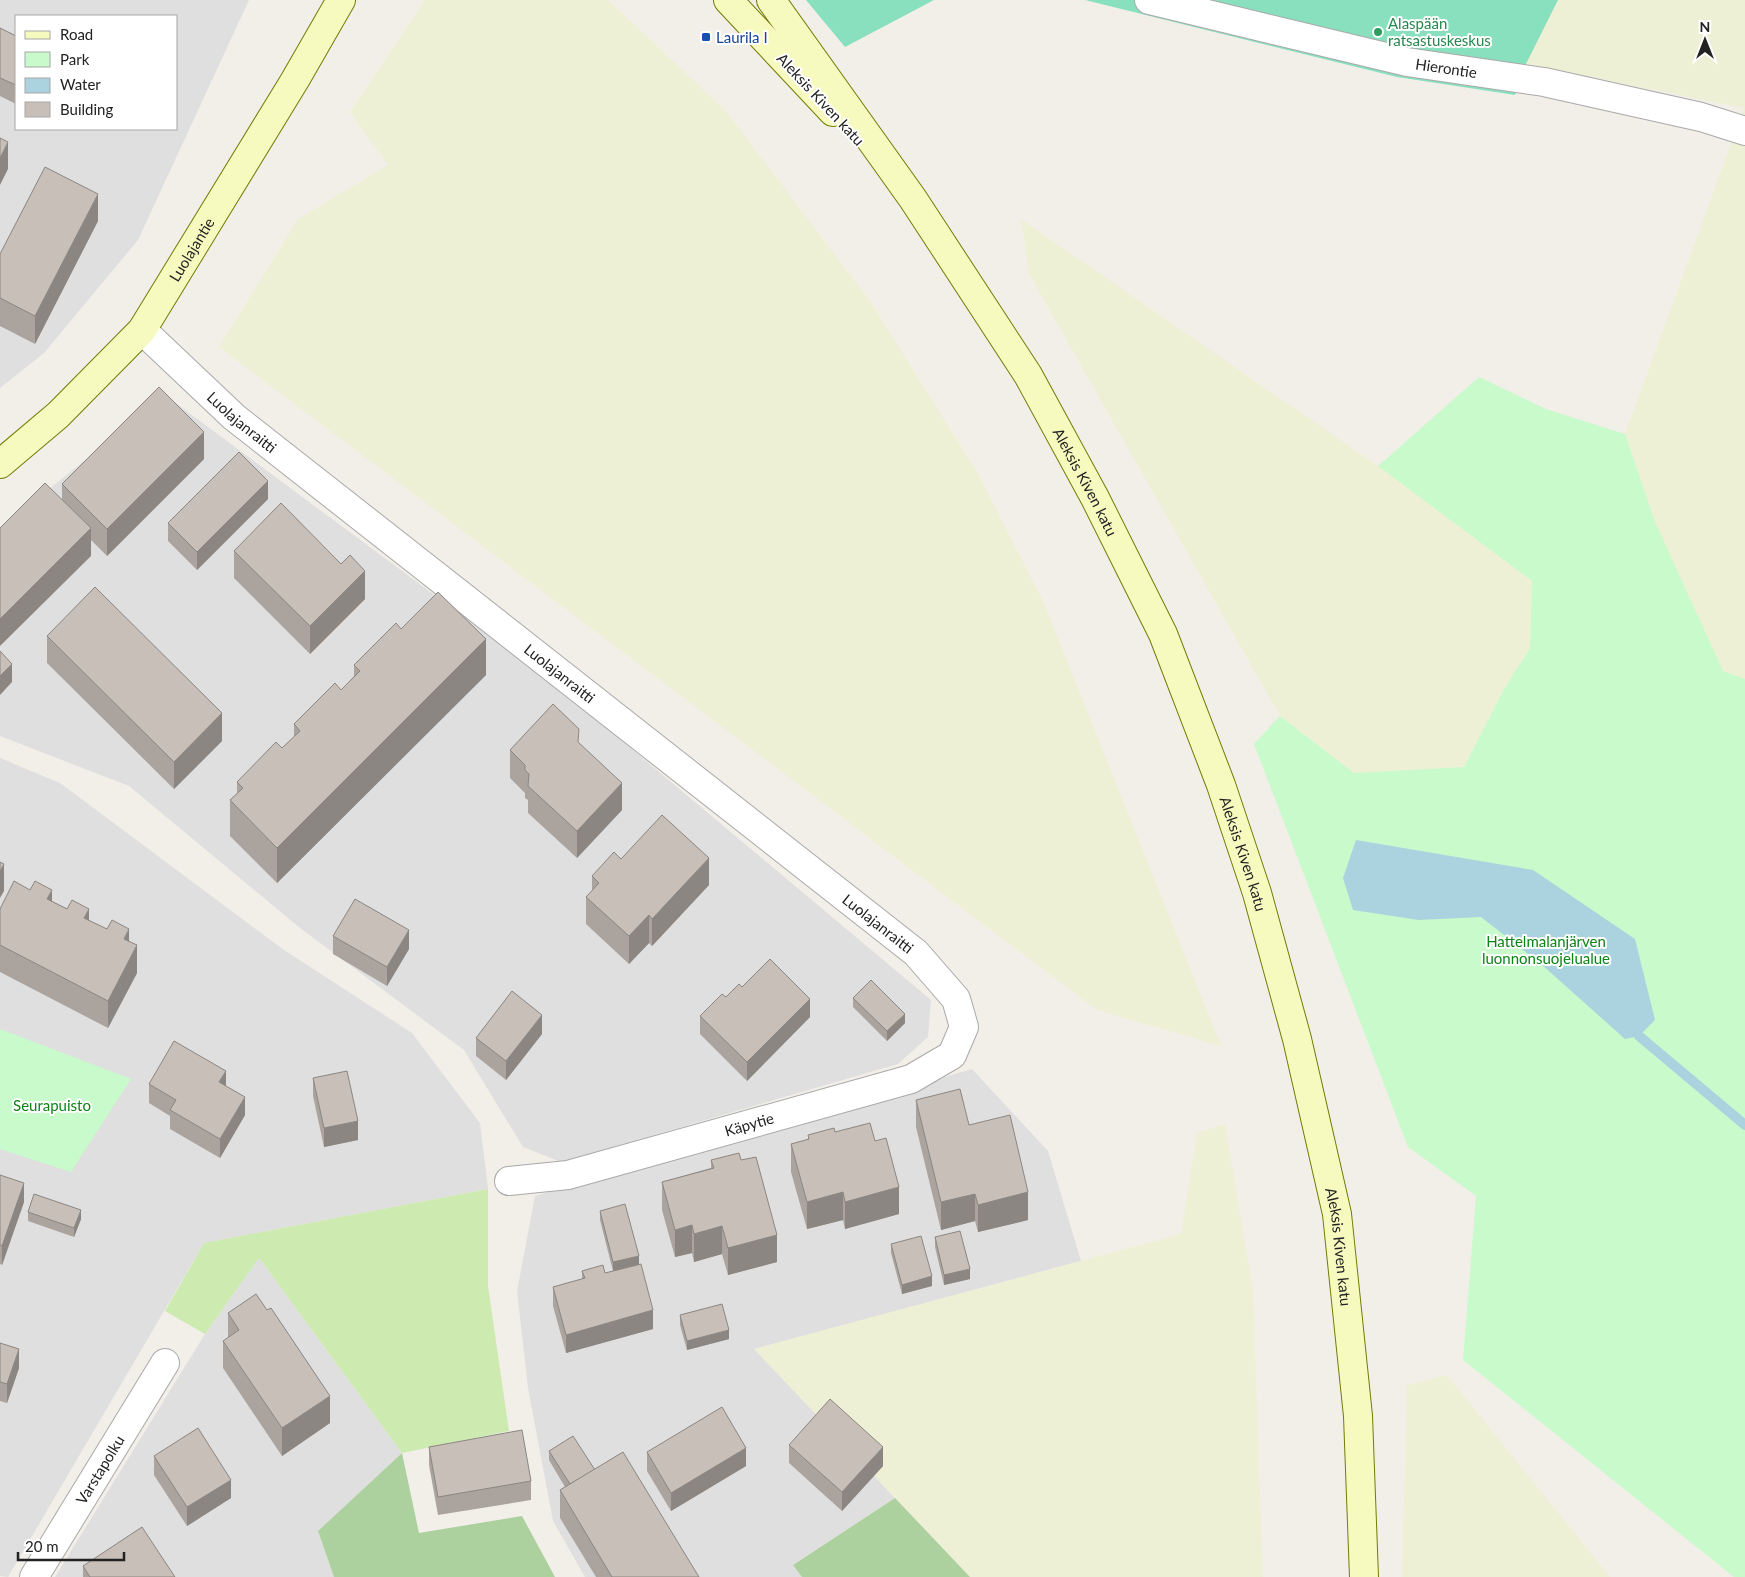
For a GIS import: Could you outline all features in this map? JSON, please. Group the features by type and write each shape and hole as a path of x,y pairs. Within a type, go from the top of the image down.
{"main road":[{"name":"Luolajantie","path":"0,464 58,415 142,330 295,80 341,0"},
{"name":"Aleksis Kiven katu","path":"728,0 913,199"},
{"name":"Aleksis Kiven katu","path":"774,1 913,199 1028,374 1100,506 1163,634 1221,785 1251,875 1297,1039 1337,1214 1358,1416 1364,1577"}],"street":[{"name":"Hierontie","path":"1149,0 1407,62 1544,82 1701,116 1745,131"},
{"path":"750,22 774,1"},
{"name":"Luolajanraitti","path":"142,330 242,423 916,953 956,999 964,1027"},
{"name":"Käpytie","path":"509,1180 568,1175 911,1079 952,1055 964,1027"},
{"name":"Varstapolku","path":"34,1577 165,1363"}],"shaded area":[{"path":"0,0 249,0 138,240 44,353 0,388"},
{"path":"165,395 553,683 931,1000 928,1037 898,1064 561,1162 523,1147 464,1050 300,928 129,786 0,736 0,529"},
{"path":"0,758 60,783 284,950 412,1033 480,1123 488,1189 204,1243 8,1577 0,1576"},
{"path":"972,1069 1048,1151 1081,1261 755,1349 895,1498 794,1564 802,1577 585,1577 553,1521 528,1388 517,1291 535,1196"},
{"path":"259,1258 402,1453 318,1531 334,1577 55,1577 205,1334"}],"green space":[{"path":"425,0 608,0 726,111 870,301 977,472 1043,601 1221,1046 1097,1010 219,347 298,219 388,165 350,112"},
{"path":"806,0 934,0 845,47"},
{"name":"Alaspään ratsastuskeskus","path":"1085,0 1558,0 1526,64 1515,95 1397,77"},
{"path":"1558,0 1745,0 1745,679 1723,672 1655,522 1625,434 1744,108 1526,64"},
{"path":"1021,219 1378,466 1532,581 1530,648 1503,691 1464,767 1354,773 1280,716 1029,274"},
{"name":"Hattelmalanjärven luonnonsuojelualue","path":"1479,377 1546,409 1625,434 1655,522 1723,671 1745,679 1745,1577 1734,1577 1463,1360 1476,1196 1408,1147 1254,744 1280,716 1354,773 1464,767 1503,691 1530,648 1532,581 1378,466"},
{"name":"Seurapuisto","path":"0,1029 131,1079 71,1172 0,1149"},
{"path":"1225,1124 1253,1291 1263,1577 970,1577 754,1349 1181,1234 1197,1133"},
{"path":"488,1189 488,1286 509,1431 402,1453 259,1258 205,1334 165,1311 204,1243"},
{"path":"1447,1375 1610,1577 1402,1577 1407,1385"},
{"path":"402,1453 419,1533 522,1516 555,1577 334,1577 318,1531"},
{"path":"895,1498 970,1577 802,1577 793,1565"}],"water":[{"path":"1356,840 1533,870 1635,939 1655,1020 1639,1036 1625,1039 1541,964 1481,917 1419,920 1353,910 1343,878"}],"building":[{"path":"0,28 15,36 15,85 0,78"},
{"path":"0,138 8,142 0,158"},
{"path":"45,167 98,194 35,316 0,298 0,254"},
{"path":"159,387 204,432 107,529 62,484"},
{"path":"239,452 268,481 197,552 168,523"},
{"path":"45,483 91,528 0,619 0,528"},
{"path":"281,503 341,564 350,555 365,571 310,626 234,551"},
{"path":"95,587 222,713 174,762 47,636"},
{"path":"438,592 486,639 277,848 230,800 243,788 237,782 276,742 282,748 300,731 294,724 335,683 341,690 360,671 354,665 396,623 401,629"},
{"path":"0,651 12,664 0,676"},
{"path":"553,704 579,729 578,742 622,783 577,831 528,786 529,774 525,770 525,765 510,750"},
{"path":"662,815 709,858 652,919 649,915 629,936 586,897 599,883 592,876 614,852 621,859"},
{"path":"0,862 4,864 0,871"},
{"path":"14,881 30,890 35,881 52,890 47,899 67,909 72,900 89,909 84,918 107,929 112,920 129,929 124,939 137,945 108,1001 0,945 0,909"},
{"path":"355,899 409,930 387,967 333,936"},
{"path":"770,959 810,999 747,1062 700,1016 722,994 726,997 739,984 742,987"},
{"path":"871,980 905,1014 887,1031 853,998"},
{"path":"512,991 542,1015 506,1061 476,1038"},
{"path":"174,1041 226,1071 219,1082 245,1097 220,1139 170,1110 176,1100 149,1084"},
{"path":"347,1071 358,1121 324,1128 313,1078"},
{"path":"960,1089 969,1125 1010,1115 1028,1192 978,1205 975,1194 941,1202 916,1100"},
{"path":"870,1123 875,1141 886,1138 899,1187 845,1202 843,1192 807,1202 791,1144 809,1139 808,1135 834,1128 835,1132"},
{"path":"739,1153 741,1160 756,1157 777,1235 728,1248 722,1226 694,1234 692,1225 675,1230 662,1182 714,1168 711,1160"},
{"path":"0,1175 24,1183 2,1246 0,1245"},
{"path":"34,1194 81,1210 74,1228 28,1212"},
{"path":"625,1204 639,1256 613,1262 600,1211"},
{"path":"960,1231 970,1269 944,1275 935,1237"},
{"path":"921,1236 932,1276 902,1285 891,1244"},
{"path":"641,1264 653,1310 566,1335 553,1287 585,1278 582,1271 603,1265 605,1273"},
{"path":"256,1294 267,1310 271,1308 330,1396 282,1428 223,1341 239,1330 228,1313"},
{"path":"722,1304 729,1330 687,1341 680,1315"},
{"path":"0,1343 19,1349 7,1384 0,1382"},
{"path":"830,1399 883,1447 842,1492 789,1445"},
{"path":"722,1407 746,1448 671,1493 647,1452"},
{"path":"198,1428 231,1480 187,1507 154,1456"},
{"path":"522,1430 531,1481 438,1497 429,1447"},
{"path":"573,1436 595,1470 570,1484 549,1451"},
{"path":"623,1452 699,1577 612,1577 560,1490"},
{"path":"142,1527 175,1577 90,1577 83,1566"}],"waterway":[{"path":"1639,1036 1745,1125"}],"place":[{"name":"Alaspään ratsastuskeskus","path":"1378,32"},
{"name":"Laurila I","path":"706,37"}]}
